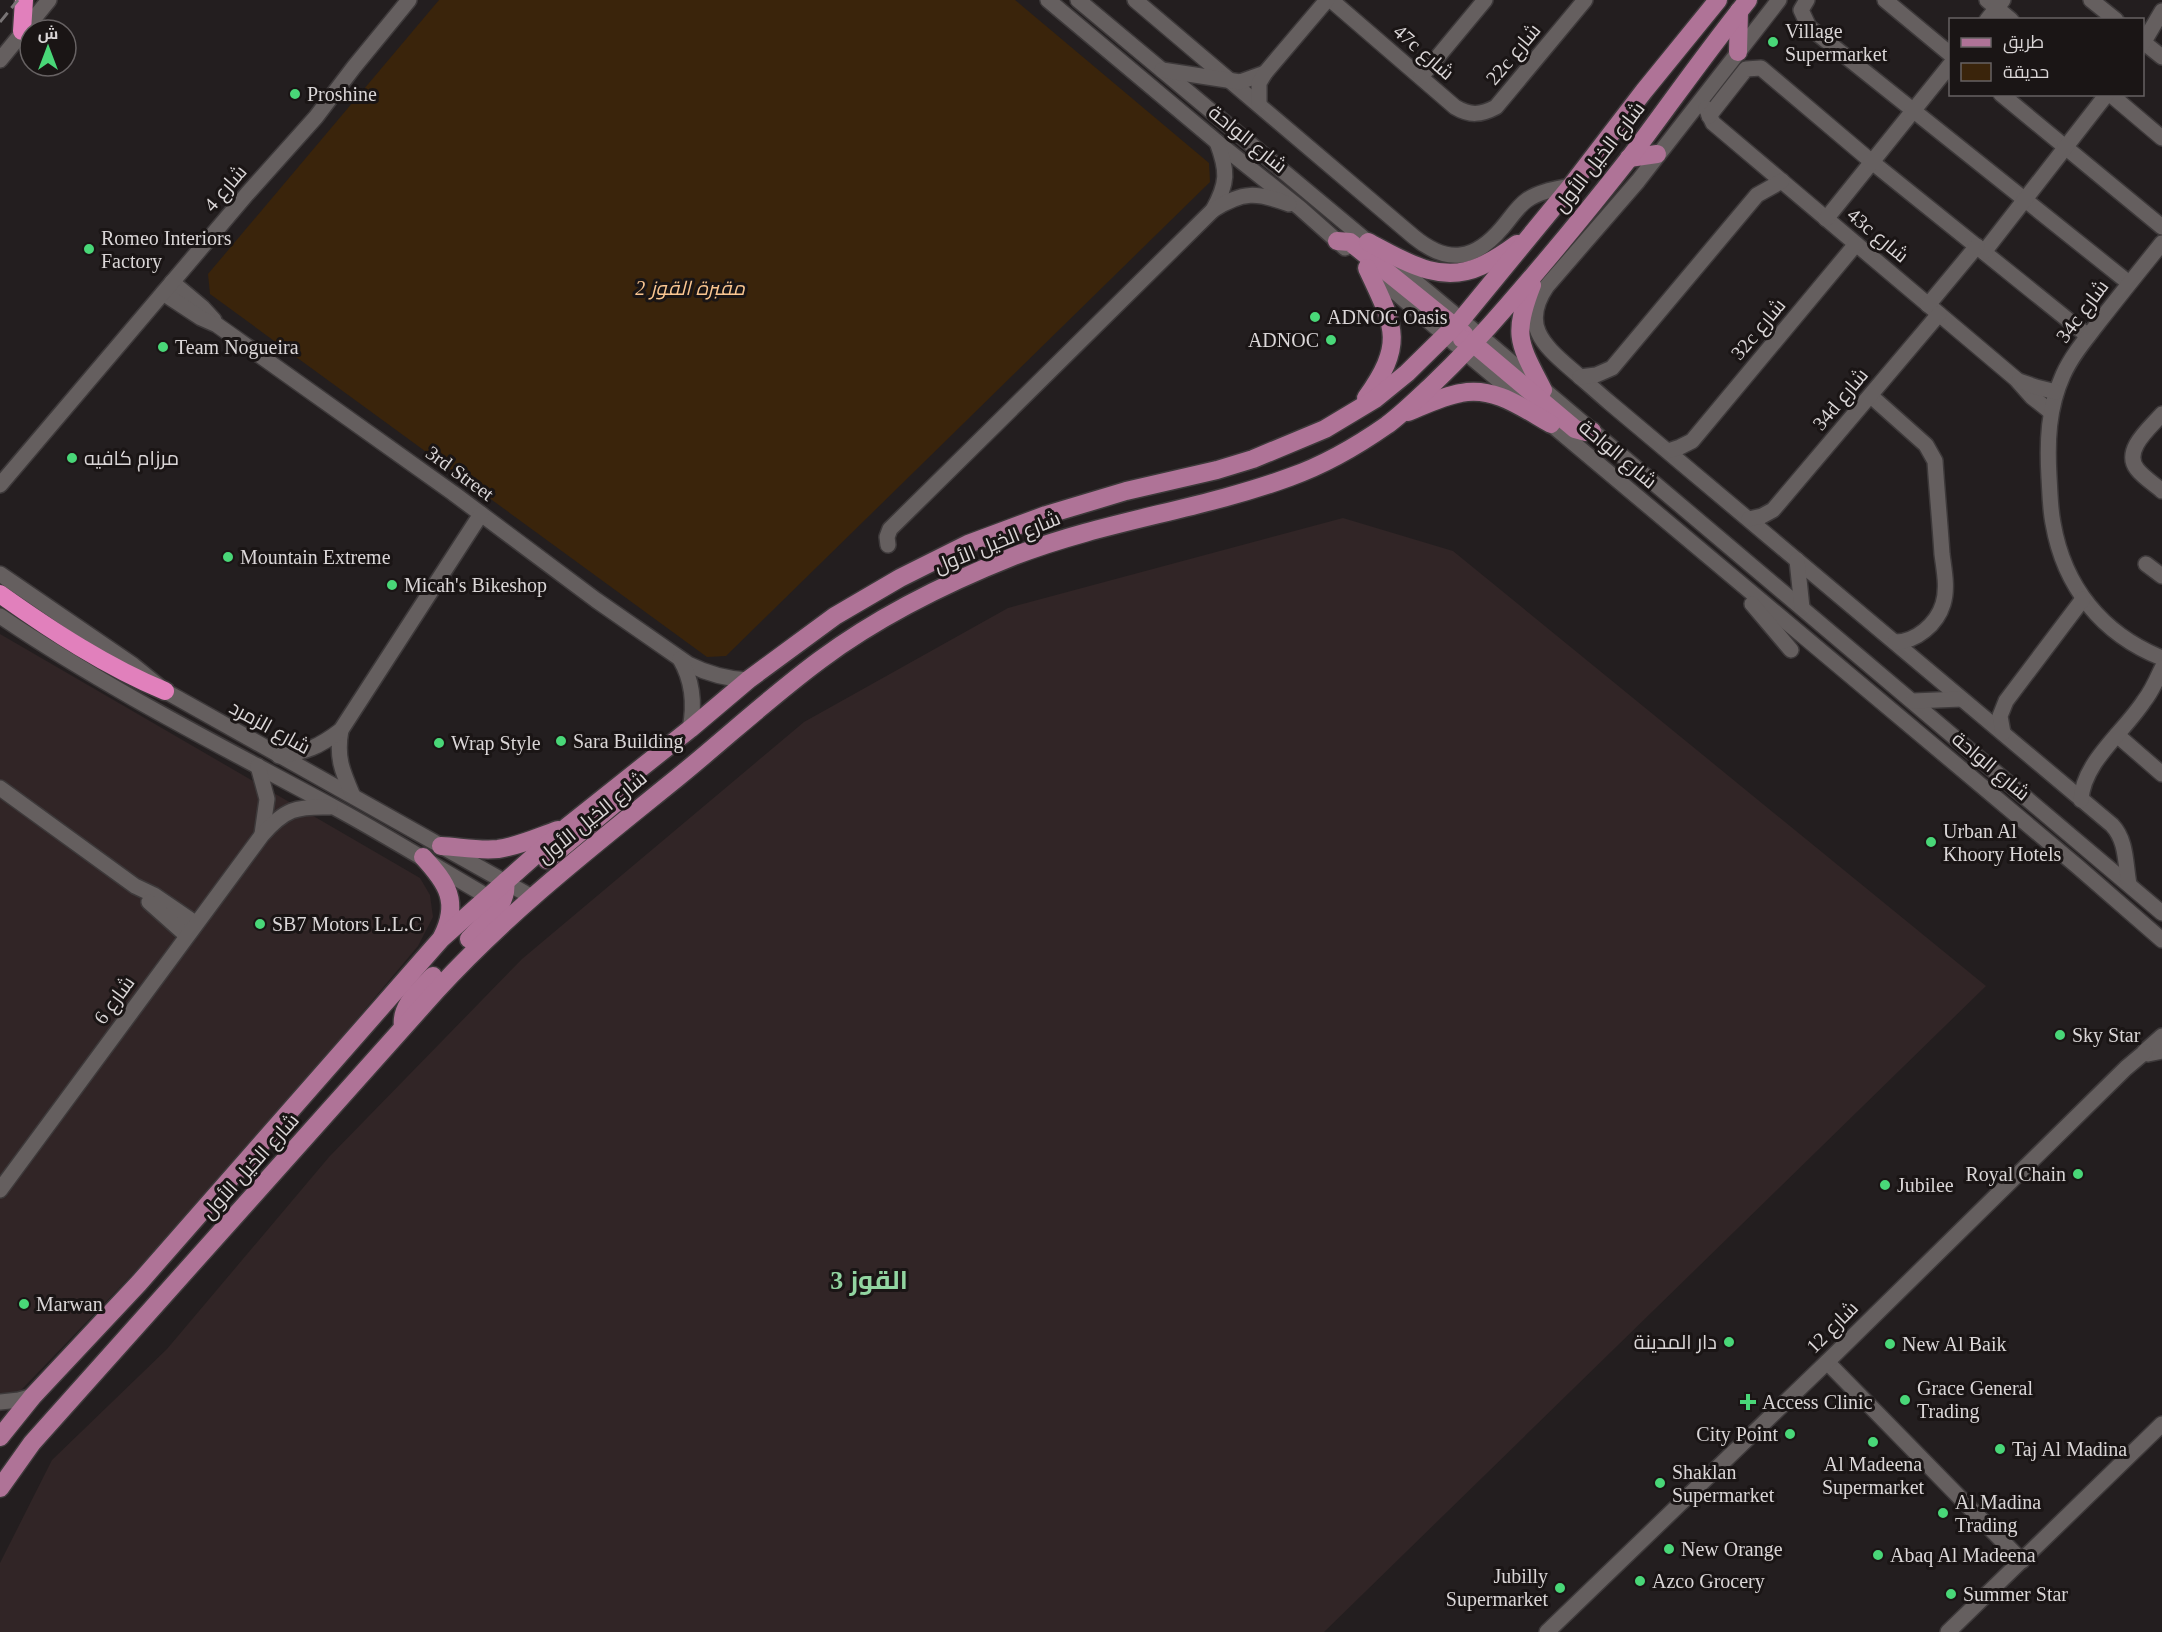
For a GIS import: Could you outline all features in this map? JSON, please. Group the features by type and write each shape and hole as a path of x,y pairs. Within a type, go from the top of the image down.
{"highway":[{"path":"23,18 24,0"},
{"path":"0,594 111,665 165,691"}],"main road":[{"name":"شارع الخيل الأول","path":"0,1437 33,1396 147,1274 441,939 501,904 532,897 798,677 852,638 914,602 983,568 1093,530 1225,498 1292,477 1341,453 1401,414 1464,336 1536,229 1718,0"},
{"name":"شارع الخيل الأول","path":"0,1488 39,1436 471,953 510,885 568,826 748,680 803,639 867,597 968,544 1086,503 1254,459 1307,437 1358,410 1464,336 1539,270 1629,158 1743,5"},
{"path":"1738,52 1743,5"},
{"path":"1629,158 1657,154"},
{"path":"1368,242 1419,268 1455,273 1481,266 1536,229"},
{"path":"1337,241 1350,242 1575,429 1592,431"},
{"path":"1358,410 1383,374 1388,362 1392,338 1388,315 1367,268"},
{"path":"1539,270 1521,314 1520,336 1526,357 1543,390"},
{"path":"1386,425 1392,407 1464,336"},
{"path":"1401,414 1453,395 1473,391 1499,396 1551,424"},
{"path":"501,904 511,899 510,885 618,801 626,791 627,778"},
{"path":"441,846 496,849 524,843 568,826"},
{"path":"423,857 440,875 450,898 451,913 441,939"}],"street":[{"path":"33,18 49,0"},
{"name":"شارع 4","path":"0,485 316,117 408,0"},
{"name":"شارع الواحة","path":"1048,0 1300,208 1367,268 1543,390 2162,913"},
{"name":"شارع الواحة","path":"1078,0 1368,242 1551,424 2162,940"},
{"path":"1135,0 1432,250 1448,255 1466,255 1475,252 1490,242 1528,199 1571,186"},
{"path":"1259,104 1259,83 1264,74 1329,0"},
{"name":"47c شارع","path":"1329,0 1465,112 1475,114 1496,107"},
{"path":"1421,77 1485,0"},
{"name":"22c شارع","path":"1496,107 1585,0"},
{"path":"1779,0 1638,181 1547,286 1537,304 1535,325 1544,345 1580,377 2118,831 2124,845 2129,884"},
{"path":"1807,0 1801,10 1809,27 2129,283"},
{"path":"1885,0 1949,53"},
{"path":"2091,0 2114,18"},
{"path":"1993,7 2008,18"},
{"path":"2144,41 2162,11"},
{"path":"0,60 18,36"},
{"path":"2144,44 2162,57"},
{"path":"1826,219 1949,66"},
{"path":"1711,119 1746,69 1761,68 1872,162 2088,336"},
{"path":"1161,70 1233,82 1247,81 1264,74"},
{"path":"1705,93 1704,101 1711,119"},
{"path":"2003,96 2162,227"},
{"name":"34d شارع","path":"1749,519 1773,510 1871,396 1933,309 1981,249 2025,200 2105,96"},
{"path":"2107,96 2162,138"},
{"path":"1679,126 1696,119 1711,119"},
{"name":"43c شارع","path":"1711,119 2051,412"},
{"path":"1213,210 1225,182 1226,168 1217,141"},
{"path":"1757,195 1761,163"},
{"path":"1580,377 1596,375 1612,368 1757,195 1782,181"},
{"path":"888,545 887,537 890,529 1213,210 1242,195 1255,194 1268,196 1300,208"},
{"name":"34c شارع","path":"2051,412 2056,392 2075,353 2162,243"},
{"name":"32c شارع","path":"1668,451 1692,441 1856,244"},
{"name":"3rd Street","path":"167,288 203,308 217,325 485,517 596,600 694,667 723,678 748,680"},
{"path":"1610,403 1608,385 1612,368"},
{"name":"43c شارع","path":"2016,380 2056,392"},
{"path":"1871,396 1926,445 1935,462 1945,595 1938,615 1920,634 1908,641 1895,642"},
{"path":"2051,412 2049,467 2053,523 2064,560 2087,604 2125,640 2162,658"},
{"path":"2162,414 2136,444 2132,460 2135,467 2162,490"},
{"path":"1688,468 1688,454 1692,441"},
{"path":"1769,536 1773,510"},
{"path":"279,756 320,746 341,730 445,568 485,517"},
{"path":"1797,560 1802,608"},
{"path":"2146,564 2162,576"},
{"path":"1722,569 1791,650"},
{"name":"شارع الزمرد","path":"0,574 133,665 165,691 532,897"},
{"path":"1978,713 1994,709 2006,701 2056,638 2087,604"},
{"name":"شارع الزمرد","path":"0,616 119,692 333,807 501,904"},
{"path":"1920,634 1917,650 1922,664"},
{"path":"678,656 685,667 692,691 693,716 690,729"},
{"path":"2145,701 2162,668"},
{"path":"2059,781 2079,776 2091,767 2145,701 2162,685"},
{"path":"1913,702 1961,699"},
{"path":"2003,733 2000,717 2006,701"},
{"path":"341,730 338,755 353,796"},
{"path":"2118,735 2162,774"},
{"name":"شارع 6","path":"258,766 267,799 261,835"},
{"path":"2081,800 2083,783 2091,767"},
{"path":"0,788 135,886 144,897 191,929"},
{"name":"شارع 6","path":"0,1190 261,835 290,810 301,807 333,807"},
{"name":"شارع 12","path":"1547,1632 1827,1362 2126,1068 2162,1036"},
{"path":"2145,1053 2162,1051"},
{"path":"1827,1362 2022,1561"},
{"path":"0,1402 33,1396"},
{"path":"1948,1632 2162,1424"}],"shaded area":[{"path":"1343,518 1453,551 1986,986 1324,1632 0,1632 0,1563 52,1460 167,1349 329,1157 522,959 804,722 1008,608"},
{"path":"0,634 420,878 430,895 433,917 418,946 176,1229 0,1412"}],"green space":[{"name":"مقبرة القوز 2","path":"439,0 1015,0 1209,163 1210,182 726,656 707,657 210,294 208,274"}],"railway":[{"path":"0,22 18,0"}],"place":[{"name":"Village Supermarket","path":"1773,42"},
{"name":"Proshine","path":"295,94"},
{"name":"Romeo Interiors Factory","path":"89,249"},
{"name":"ADNOC Oasis","path":"1315,317"},
{"name":"ADNOC","path":"1331,340"},
{"name":"Team Nogueira","path":"163,347"},
{"name":"مرزام كافيه","path":"72,458"},
{"name":"Mountain Extreme","path":"228,557"},
{"name":"Micah's Bikeshop","path":"392,585"},
{"name":"Sara Building","path":"561,741"},
{"name":"Wrap Style","path":"439,743"},
{"name":"Urban Al Khoory Hotels","path":"1931,842"},
{"name":"SB7 Motors L.L.C","path":"260,924"},
{"name":"Sky Star","path":"2060,1035"},
{"name":"Royal Chain","path":"2078,1174"},
{"name":"Jubilee","path":"1885,1185"},
{"name":"Marwan","path":"24,1304"},
{"name":"دار المدينة","path":"1729,1342"},
{"name":"New Al Baik","path":"1890,1344"},
{"name":"Grace General Trading","path":"1905,1400"},
{"name":"Access Clinic","path":"1748,1402"},
{"name":"City Point","path":"1790,1434"},
{"name":"Al Madeena Supermarket","path":"1873,1442"},
{"name":"Taj Al Madina","path":"2000,1449"},
{"name":"Shaklan Supermarket","path":"1660,1483"},
{"name":"Al Madina Trading","path":"1943,1513"},
{"name":"New Orange","path":"1669,1549"},
{"name":"Abaq Al Madeena","path":"1878,1555"},
{"name":"Azco Grocery","path":"1640,1581"},
{"name":"Jubilly Supermarket","path":"1560,1588"},
{"name":"Summer Star","path":"1951,1594"}],"district":[{"name":"القوز 3","path":"869,1280"}]}
